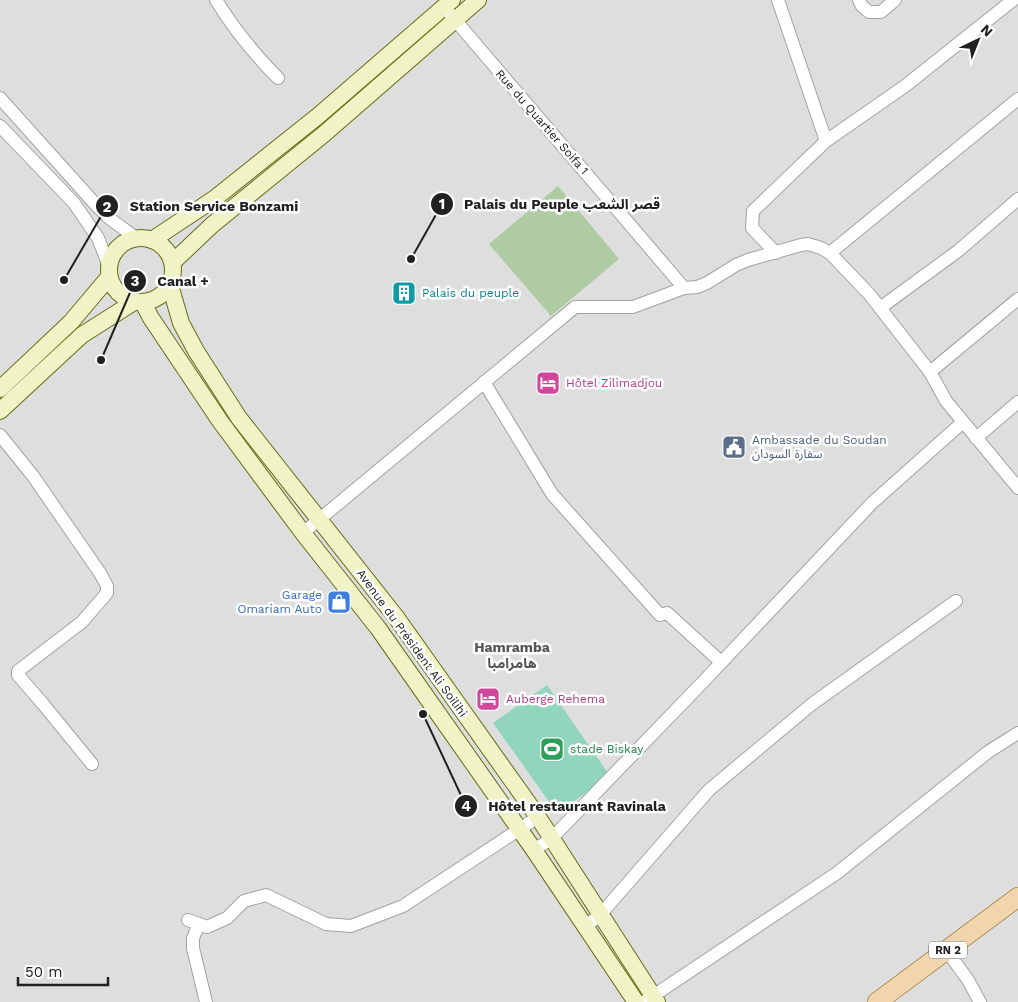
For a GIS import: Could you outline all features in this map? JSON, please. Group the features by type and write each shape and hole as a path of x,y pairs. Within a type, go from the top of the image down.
{"main road":[{"name":"RN 2","path":"877,1002 1018,897"}],"street":[{"path":"216,0 230,23 256,56 278,78"},
{"path":"173,262 212,225 324,134 478,0"},
{"path":"778,0 826,141"},
{"path":"859,0 862,6 870,12 881,12 895,0"},
{"path":"776,253 752,228 752,211 826,141 905,86 1013,0"},
{"path":"0,390 71,322 109,271 112,256 118,248 126,242 144,239 214,199 237,182 318,116 446,2"},
{"name":"Rue du Quartier Soifa 1","path":"446,2 455,20 684,288"},
{"path":"0,98 109,218 165,249 173,262 173,278 170,285 159,297 139,302 82,335 0,411"},
{"path":"830,252 1018,99"},
{"path":"0,126 74,203 98,238 112,286 125,298 139,302"},
{"path":"880,308 958,251 1018,199"},
{"path":"303,533 575,307 633,307 684,288 697,287 708,283 736,265 792,247 808,244 830,252 857,280 930,372 946,402 1018,488"},
{"name":"Avenue du Président Ali Soilihi","path":"170,285 181,323 196,351 239,418 396,617 538,817 652,1000"},
{"path":"930,372 1018,299"},
{"name":"Avenue du Président Ali Soilihi","path":"139,302 220,421 303,533 378,628 534,850 636,1002"},
{"path":"484,382 552,494 660,615 667,613 721,662"},
{"path":"976,438 1018,402"},
{"path":"534,850 552,838 872,503 963,422"},
{"path":"0,435 33,476 107,586 107,593 82,622 18,671 18,675 92,764"},
{"path":"586,926 600,915 709,790 812,704 956,601"},
{"path":"652,1000 837,873 988,752 1018,733"},
{"path":"206,1002 193,948 193,922 207,927 227,918 244,900 266,895 326,924 351,926 403,906 538,817"},
{"path":"947,951 968,980 980,1002"}],"shaded area":[{"path":"0,0 1018,0 1018,1002 0,1002"}],"green space":[{"path":"558,186 619,259 551,316 489,244"},
{"name":"stade Biskay","path":"547,685 610,776 557,813 493,723"}],"place":[{"name":"Palais du Peuple قصر الشعب","path":"411,259"},
{"name":"Station Service Bonzami","path":"64,280"},
{"name":"Palais du peuple","path":"404,293"},
{"name":"Canal +","path":"101,360"},
{"name":"Hôtel Zilimadjou","path":"548,383"},
{"name":"Ambassade du Soudan سفارة السودان","path":"734,447"},
{"name":"Garage Omariam Auto","path":"339,602"},
{"name":"Auberge Rehema","path":"488,699"},
{"name":"Hôtel restaurant Ravinala","path":"423,714"},
{"name":"stade Biskay","path":"552,749"}],"district":[{"name":"Hamramba هامرامبا","path":"512,656"}]}
